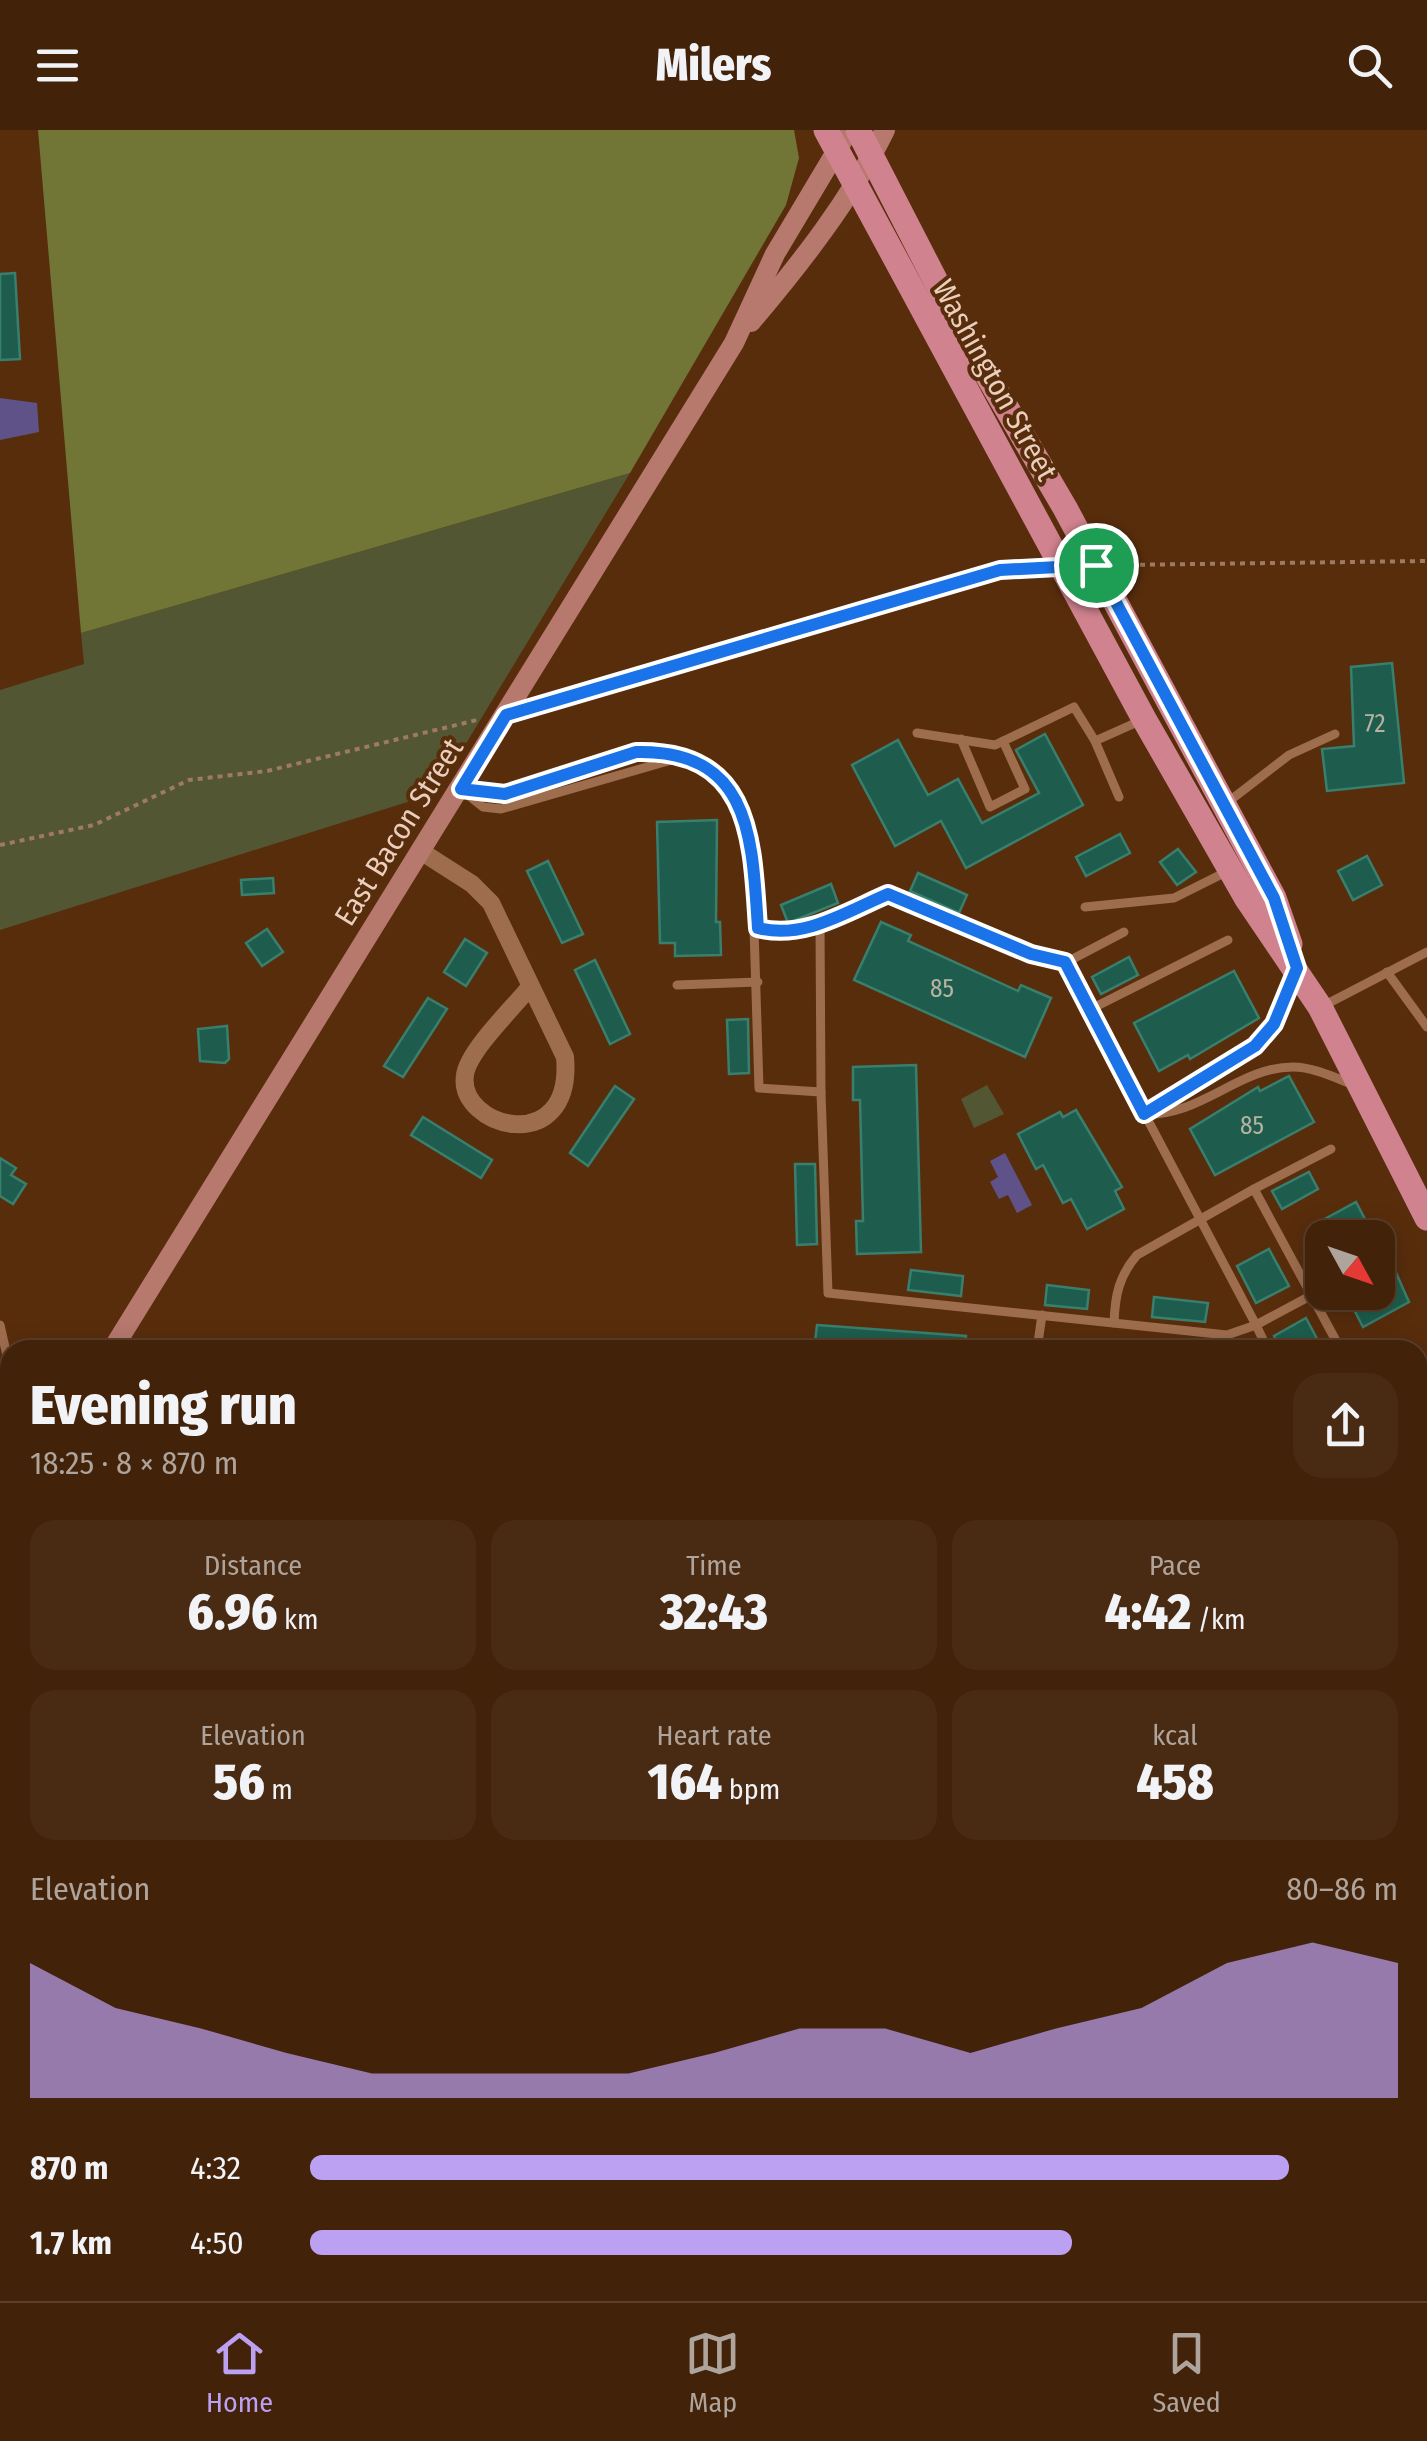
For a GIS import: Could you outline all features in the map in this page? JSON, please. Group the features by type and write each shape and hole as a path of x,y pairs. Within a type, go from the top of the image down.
{"main road":[{"name":"Washington Street","path":"858,130 962,332 1096,565 1274,898 1297,968"},
{"name":"East Bacon Street","path":"734,343 792,274 872,158 885,130"},
{"name":"Washington Street","path":"837,137 854,184 1061,567 1230,870 1320,1007 1427,1218"},
{"name":"East Bacon Street","path":"118,1340 734,343 775,254 837,137"}],"street":[{"path":"422,852 472,884 490,903 528,988 565,1057 567,1082 557,1108 541,1123 514,1126 494,1118 470,1098 464,1076 474,1056 528,988"}],"lane":[{"path":"917,732 995,745 1074,707 1095,742 1119,797"},
{"path":"1095,742 1144,718"},
{"path":"1224,805 1289,754 1335,734"},
{"path":"961,740 990,807 1025,789 1004,741"},
{"path":"461,789 505,794 636,752 657,751 709,772 739,802 751,833 758,928 759,1088 821,1092"},
{"path":"461,789 483,807 501,810 677,758"},
{"path":"1084,907 1174,898 1230,870"},
{"path":"758,928 782,934 820,924 888,894 1031,954 1065,962 1124,932"},
{"path":"820,924 828,1293 1227,1335 1256,1325 1305,1299"},
{"path":"1091,1010 1228,940"},
{"path":"1320,1007 1427,952"},
{"path":"1065,962 1263,1340"},
{"path":"1144,1114 1255,1046 1274,1024 1297,968"},
{"path":"1387,972 1427,1026"},
{"path":"676,984 758,982"},
{"path":"1144,1114 1182,1110 1265,1070 1296,1066 1359,1086"},
{"path":"1114,1322 1116,1293 1124,1270 1137,1254 1332,1149"},
{"path":"1254,1188 1305,1282"},
{"path":"1320,1310 1337,1340"},
{"path":"1038,1340 1042,1315"}],"path":[{"path":"1096,565 1427,561"},
{"path":"0,845 94,825 189,780 267,771 340,750 506,715 1000,570 1061,567"}],"green space":[{"path":"38,130 794,130 799,158 786,205 630,473 81,633"},
{"path":"630,473 436,793 0,930 0,690 84,664 81,633"},
{"path":"987,1085 1004,1114 974,1128 961,1099"}],"shaded area":[{"path":"0,398 37,403 39,432 0,440"},
{"path":"1005,1153 1032,1205 1017,1213 1008,1195 999,1199 990,1182 998,1177 990,1161"}],"building":[{"path":"15,273 20,359 0,360 0,274"},
{"path":"1392,663 1404,783 1327,791 1322,749 1354,746 1351,667"},
{"path":"1045,734 1083,805 966,868 941,821 895,846 852,765 898,740 928,795 958,779 982,823 1039,793 1016,750"},
{"path":"717,820 716,922 720,922 721,955 675,956 675,943 660,943 657,822"},
{"path":"1120,834 1130,853 1086,876 1076,857"},
{"path":"1178,849 1196,872 1177,885 1160,862"},
{"path":"1367,856 1382,885 1353,900 1338,871"},
{"path":"548,861 583,934 562,943 527,871"},
{"path":"918,873 967,895 959,913 910,891"},
{"path":"273,878 274,893 242,895 241,880"},
{"path":"831,884 838,903 788,923 781,905"},
{"path":"881,922 911,935 908,941 1018,991 1021,985 1051,998 1025,1057 854,980"},
{"path":"267,929 283,952 262,966 246,943"},
{"path":"465,939 487,953 466,986 444,972"},
{"path":"1129,957 1138,975 1101,994 1092,977"},
{"path":"595,960 630,1034 610,1044 575,970"},
{"path":"1234,971 1259,1018 1190,1059 1188,1055 1159,1071 1134,1023"},
{"path":"428,998 447,1009 403,1077 384,1066"},
{"path":"748,1019 749,1073 729,1074 727,1020"},
{"path":"227,1026 229,1059 225,1063 200,1061 198,1029"},
{"path":"916,1065 921,1252 857,1254 856,1221 863,1221 860,1100 853,1100 853,1067"},
{"path":"1289,1076 1314,1122 1215,1175 1190,1129 1258,1087 1260,1091"},
{"path":"615,1086 634,1099 588,1166 570,1153"},
{"path":"1076,1110 1122,1187 1115,1191 1124,1209 1087,1229 1071,1199 1063,1203 1043,1165 1036,1169 1018,1134 1060,1112 1063,1117"},
{"path":"423,1117 492,1160 481,1178 411,1135"},
{"path":"0,1158 16,1168 11,1175 26,1184 13,1204 0,1196"},
{"path":"795,1164 815,1164 817,1244 797,1245"},
{"path":"1309,1172 1318,1189 1282,1209 1272,1191"},
{"path":"1356,1202 1366,1220 1323,1220"},
{"path":"1269,1249 1289,1286 1256,1303 1237,1266"},
{"path":"911,1270 963,1276 961,1296 908,1290"},
{"path":"1395,1270 1409,1302 1395,1310"},
{"path":"1047,1285 1089,1290 1087,1309 1045,1305"},
{"path":"1154,1297 1208,1303 1205,1322 1152,1317"},
{"path":"1354,1310 1394,1310 1363,1327"},
{"path":"1306,1318 1318,1340 1276,1340 1274,1336"},
{"path":"817,1325 966,1336 966,1340 815,1340"}],"route":[{"path":"1096,565 1274,898 1297,968 1274,1024 1255,1046 1144,1114 1065,962 1031,954 888,894 820,924 782,934 758,928 751,833 739,802 709,772 691,762 657,751 636,752 529,783 505,794 461,789 506,715 1000,570 1096,565"}]}
